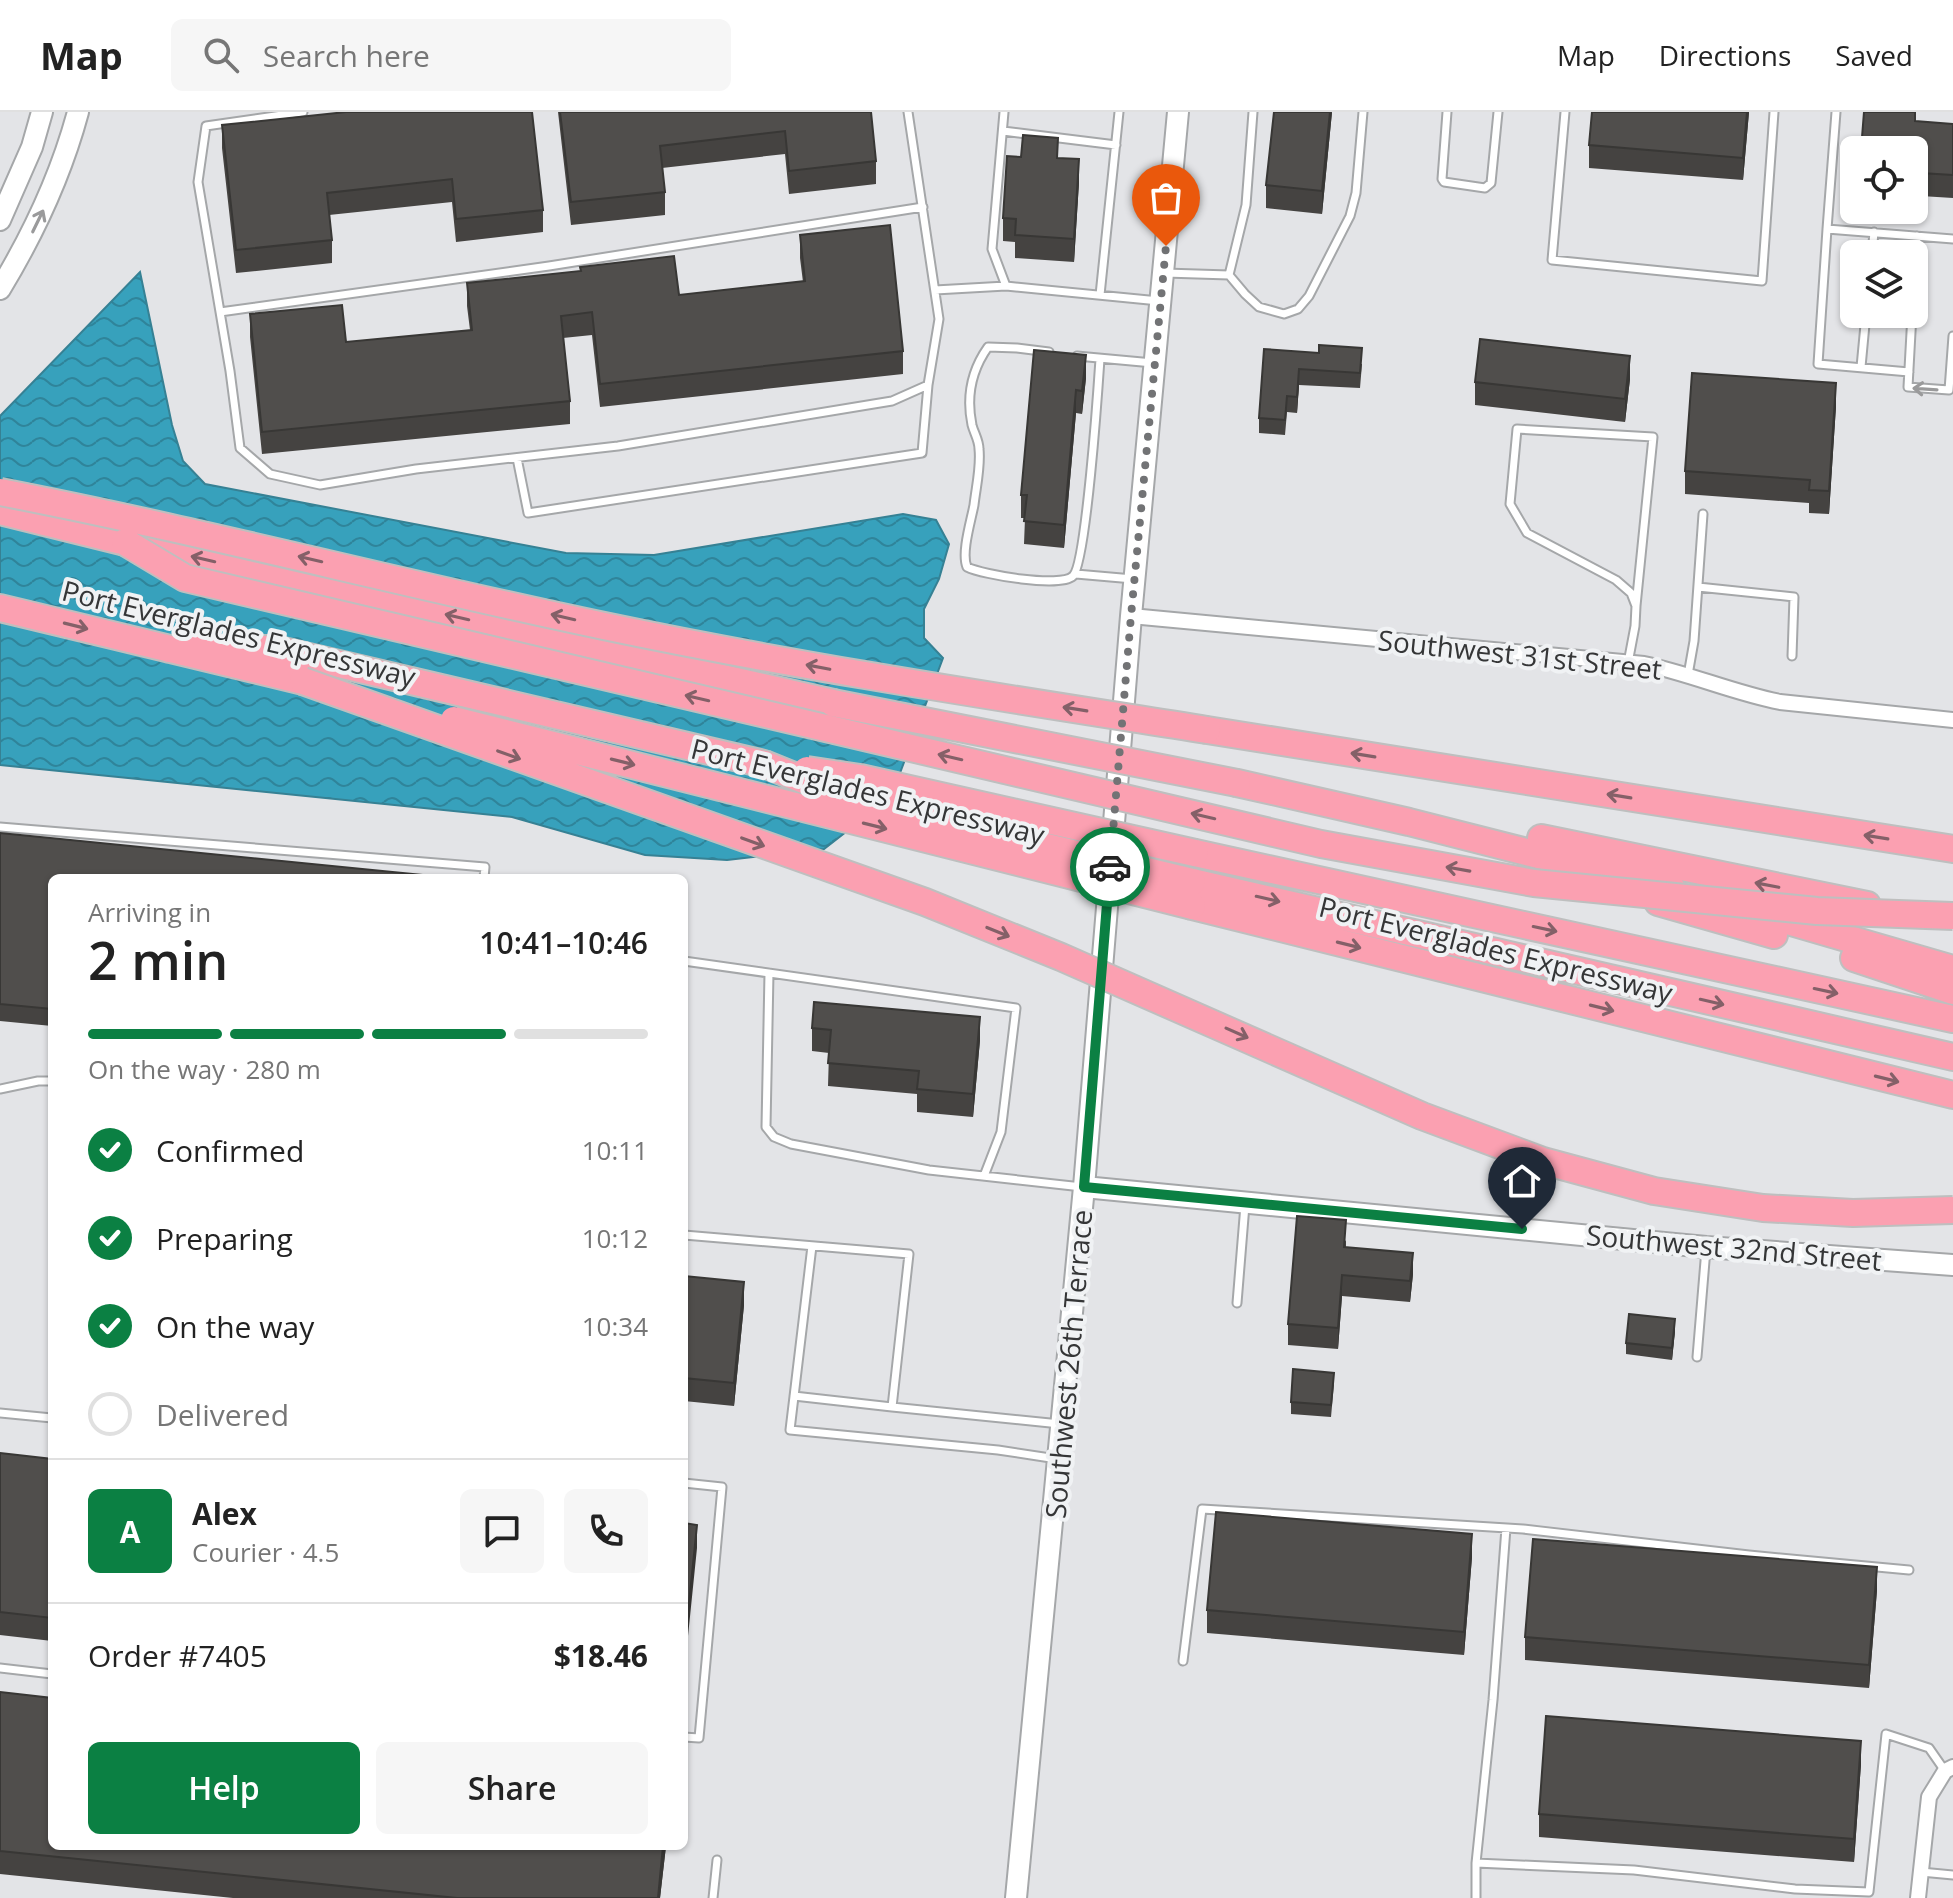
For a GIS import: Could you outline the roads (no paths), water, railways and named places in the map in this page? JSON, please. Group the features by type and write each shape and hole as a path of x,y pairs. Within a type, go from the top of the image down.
{"highway":[{"path":"0,492 121,516 603,626 889,680 1953,849"},
{"path":"0,511 833,703 1237,783 1409,822 1689,893 1953,969"},
{"path":"125,542 185,578 1321,844 1534,883 1817,911 1953,916"},
{"name":"Port Everglades Expressway","path":"0,608 1192,894 1953,1095"},
{"path":"169,649 275,649 764,764 860,778 1953,1019"},
{"path":"303,681 925,902 1061,957 1422,1116 1543,1161 1654,1191 1763,1208 1853,1213 1953,1210"},
{"path":"764,764 856,801 1192,894 1953,1057"},
{"path":"1237,783 1386,806 1953,923"},
{"path":"1409,822 1460,847 1853,957 1953,991"}],"street":[{"path":"0,220 32,147 42,112"},
{"path":"0,289 35,228 50,194 78,112"},
{"name":"Southwest 26th Terrace","path":"1016,1898 1084,1187 1131,616 1178,112"},
{"name":"Southwest 31st Street","path":"1131,616 1644,664 1780,702 1953,720"},
{"name":"Southwest 32nd Street","path":"1084,1187 1706,1247 1953,1265"},
{"path":"1918,1898 1929,1797 1949,1769"}],"lane":[{"path":"303,112 206,126 198,182 240,448 270,474 320,485 416,469 618,446 892,401 928,385"},
{"path":"517,458 528,513 922,453 928,385 939,319 908,112"},
{"path":"1004,112 992,249 1006,286"},
{"path":"1100,295 1119,112"},
{"path":"1229,275 1246,205 1253,112"},
{"path":"1163,273 1229,275 1259,307 1284,314 1298,309 1309,296 1350,216 1356,193 1363,112"},
{"path":"1447,112 1442,179 1444,182 1485,188 1491,183 1498,112"},
{"path":"1565,112 1552,260 1762,281 1774,112"},
{"path":"1836,112 1818,364 1909,372"},
{"path":"1003,131 1116,145"},
{"path":"220,312 549,266 923,207"},
{"path":"1827,229 1953,239"},
{"path":"1873,240 1874,232"},
{"path":"1917,236 1917,240"},
{"path":"935,290 1006,286 1160,301"},
{"path":"1861,367 1865,328"},
{"path":"1911,328 1908,387 1951,390 1953,336"},
{"path":"1059,353 988,347 979,359 970,383 972,424 980,459 964,555 964,563 974,571 1059,582 1076,574 1085,521 1100,359"},
{"path":"1072,355 1155,363"},
{"path":"1628,663 1635,626 1653,437 1517,429 1510,504 1527,533 1616,580 1631,593 1636,606"},
{"path":"1688,675 1694,641 1703,514"},
{"path":"1076,574 1135,580"},
{"path":"1698,587 1794,597 1792,656"},
{"path":"0,827 485,867 484,874"},
{"path":"688,962 1016,1008 1001,1132 984,1176"},
{"path":"769,973 766,1127 774,1137 791,1144 929,1170 1084,1187"},
{"path":"0,1089 48,1081"},
{"path":"1237,1303 1245,1203"},
{"path":"688,1235 909,1254 892,1407"},
{"path":"812,1246 790,1430 998,1450 1059,1459"},
{"path":"1697,1357 1706,1247"},
{"path":"794,1396 1062,1424"},
{"path":"0,1413 48,1418"},
{"path":"688,1483 722,1487 699,1738 688,1737"},
{"path":"1183,1661 1202,1509 1506,1528 1909,1570"},
{"path":"1476,1898 1476,1863 1506,1528"},
{"path":"0,1668 48,1674"},
{"path":"1476,1863 1634,1870 1795,1889 1869,1892 1886,1734 1929,1748 1949,1769"},
{"path":"713,1898 717,1860"},
{"path":"1921,1872 1953,1875"}],"water":[{"path":"140,272 172,425 183,461 205,484 566,553 654,555 903,514 936,520 949,544 939,579 924,609 924,638 943,658 891,797 824,849 727,860 645,855 512,817 0,765 0,416"}]}
